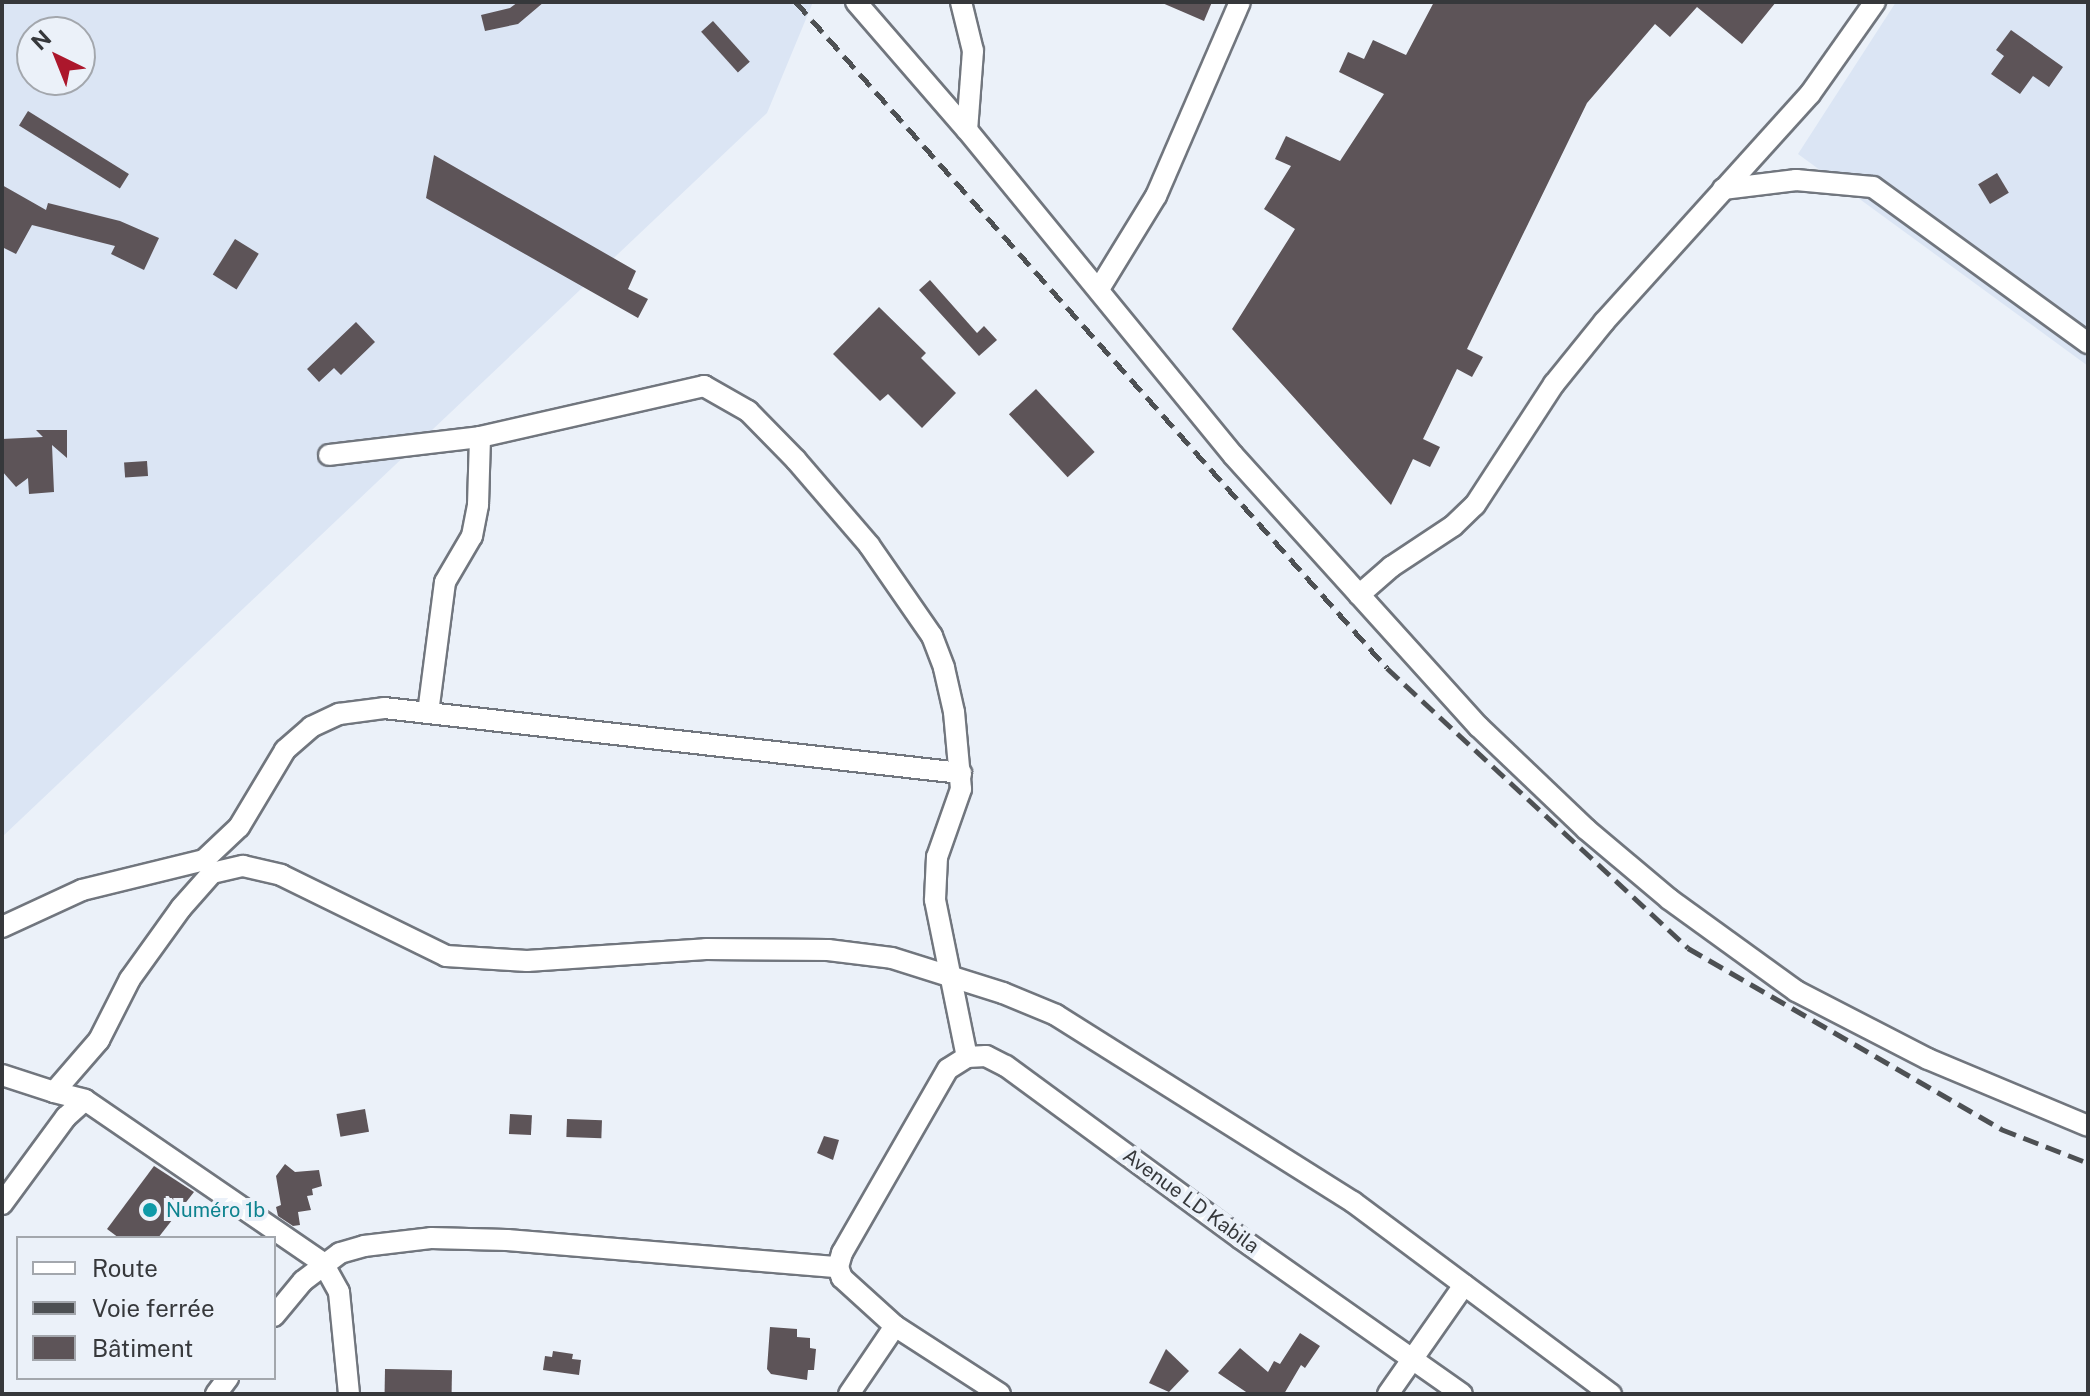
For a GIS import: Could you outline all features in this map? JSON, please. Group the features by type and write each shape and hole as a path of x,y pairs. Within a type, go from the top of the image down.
{"street":[{"path":"856,2 1099,289 1185,399 1479,727 1586,829 1669,899 1796,991 1957,1073 2088,1126"},
{"path":"961,2 973,51 967,130"},
{"path":"1099,289 1156,196 1240,2"},
{"path":"1359,595 1391,567 1453,526 1475,505 1554,384 1604,322 1810,94 1875,2"},
{"path":"1723,189 1796,180 1873,187 2088,343"},
{"path":"329,455 480,437 704,386 748,411 796,460 869,545 932,636 951,697 961,773 957,808 937,857 935,900 967,1057 948,1069 934,1089 842,1253 838,1267 849,1286 895,1326 1000,1394"},
{"path":"428,713 445,582 472,536 478,505 480,437"},
{"path":"54,1092 99,1040 130,979 208,866 239,827 285,750 311,727 339,714 384,708 961,773"},
{"path":"2,927 82,890 208,866 243,866 281,875 446,956 527,961 706,949 828,950 892,958 927,967 951,979 1003,993 1056,1015 1353,1202 1611,1394"},
{"name":"Avenue LD Kabila","path":"967,1057 986,1056 1006,1066 1240,1238 1462,1394"},
{"path":"2,1075 85,1100 323,1263 339,1292 349,1394"},
{"path":"2,1204 66,1117 85,1100"},
{"path":"276,1314 323,1263 340,1253 364,1246 431,1238 507,1240 838,1267"},
{"path":"1388,1394 1464,1285"},
{"path":"849,1394 895,1326"}],"shaded area":[{"path":"2,2 813,2 767,113 2,837"},
{"path":"1896,2 2088,2 2088,366 1798,154"}],"building":[{"path":"518,2 544,2 518,24 485,31 481,15 510,8"},
{"path":"1160,2 1212,2 1204,21"},
{"path":"1434,2 1776,2 1742,44 1697,7 1670,37 1655,24 1587,103 1467,349 1483,357 1472,377 1457,369 1423,439 1440,447 1430,467 1413,459 1391,505 1232,329 1295,229 1264,209 1291,166 1275,159 1286,136 1340,161 1384,94 1339,72 1348,52 1364,59 1373,40 1406,55"},
{"path":"713,21 750,62 738,73 701,32"},
{"path":"2011,30 2063,67 2049,87 2033,76 2020,94 1991,74 2004,56 1996,50"},
{"path":"28,111 129,174 120,188 19,125"},
{"path":"434,155 636,271 628,289 648,299 638,318 426,198"},
{"path":"1997,173 2009,193 1990,204 1978,184"},
{"path":"2,185 46,210 48,203 120,221 159,238 144,270 111,254 115,246 32,225 16,254 2,247"},
{"path":"235,239 259,254 236,289 213,275"},
{"path":"930,280 977,333 984,326 997,340 979,356 919,290"},
{"path":"879,307 926,353 921,358 956,393 922,428 888,394 880,401 833,354"},
{"path":"356,322 375,342 341,375 334,368 319,382 307,369"},
{"path":"1036,389 1095,452 1068,477 1009,414"},
{"path":"36,430 67,430 67,458 52,445 54,492 29,494 28,478 16,487 2,471 2,439 43,437"},
{"path":"147,461 148,476 125,478 124,463"},
{"path":"365,1109 369,1132 340,1137 336,1114"},
{"path":"510,1114 532,1115 531,1135 509,1134"},
{"path":"567,1119 602,1120 601,1138 566,1137"},
{"path":"824,1136 839,1140 833,1160 817,1153"},
{"path":"285,1164 295,1172 319,1170 322,1186 312,1189 313,1195 307,1196 311,1210 298,1212 300,1225 293,1226 278,1216 276,1207 281,1205 276,1176"},
{"name":"Numéro 1b","path":"154,1166 194,1192 160,1236 116,1236 107,1229"},
{"path":"770,1327 797,1329 797,1337 810,1338 810,1348 816,1349 814,1370 808,1370 807,1380 771,1374 767,1369"},
{"path":"1300,1333 1320,1346 1305,1368 1301,1365 1284,1394 1249,1394 1218,1373 1240,1348 1268,1372 1274,1361 1280,1364"},
{"path":"1166,1349 1189,1371 1169,1392 1149,1383"},
{"path":"553,1351 573,1354 572,1359 581,1360 579,1375 543,1370 545,1356 552,1357"},
{"path":"385,1369 452,1370 452,1393 385,1392"}],"railway":[{"path":"796,2 1387,668 1688,948 2001,1129 2088,1163"}],"place":[{"name":"Numéro 1b","path":"150,1210"}]}
